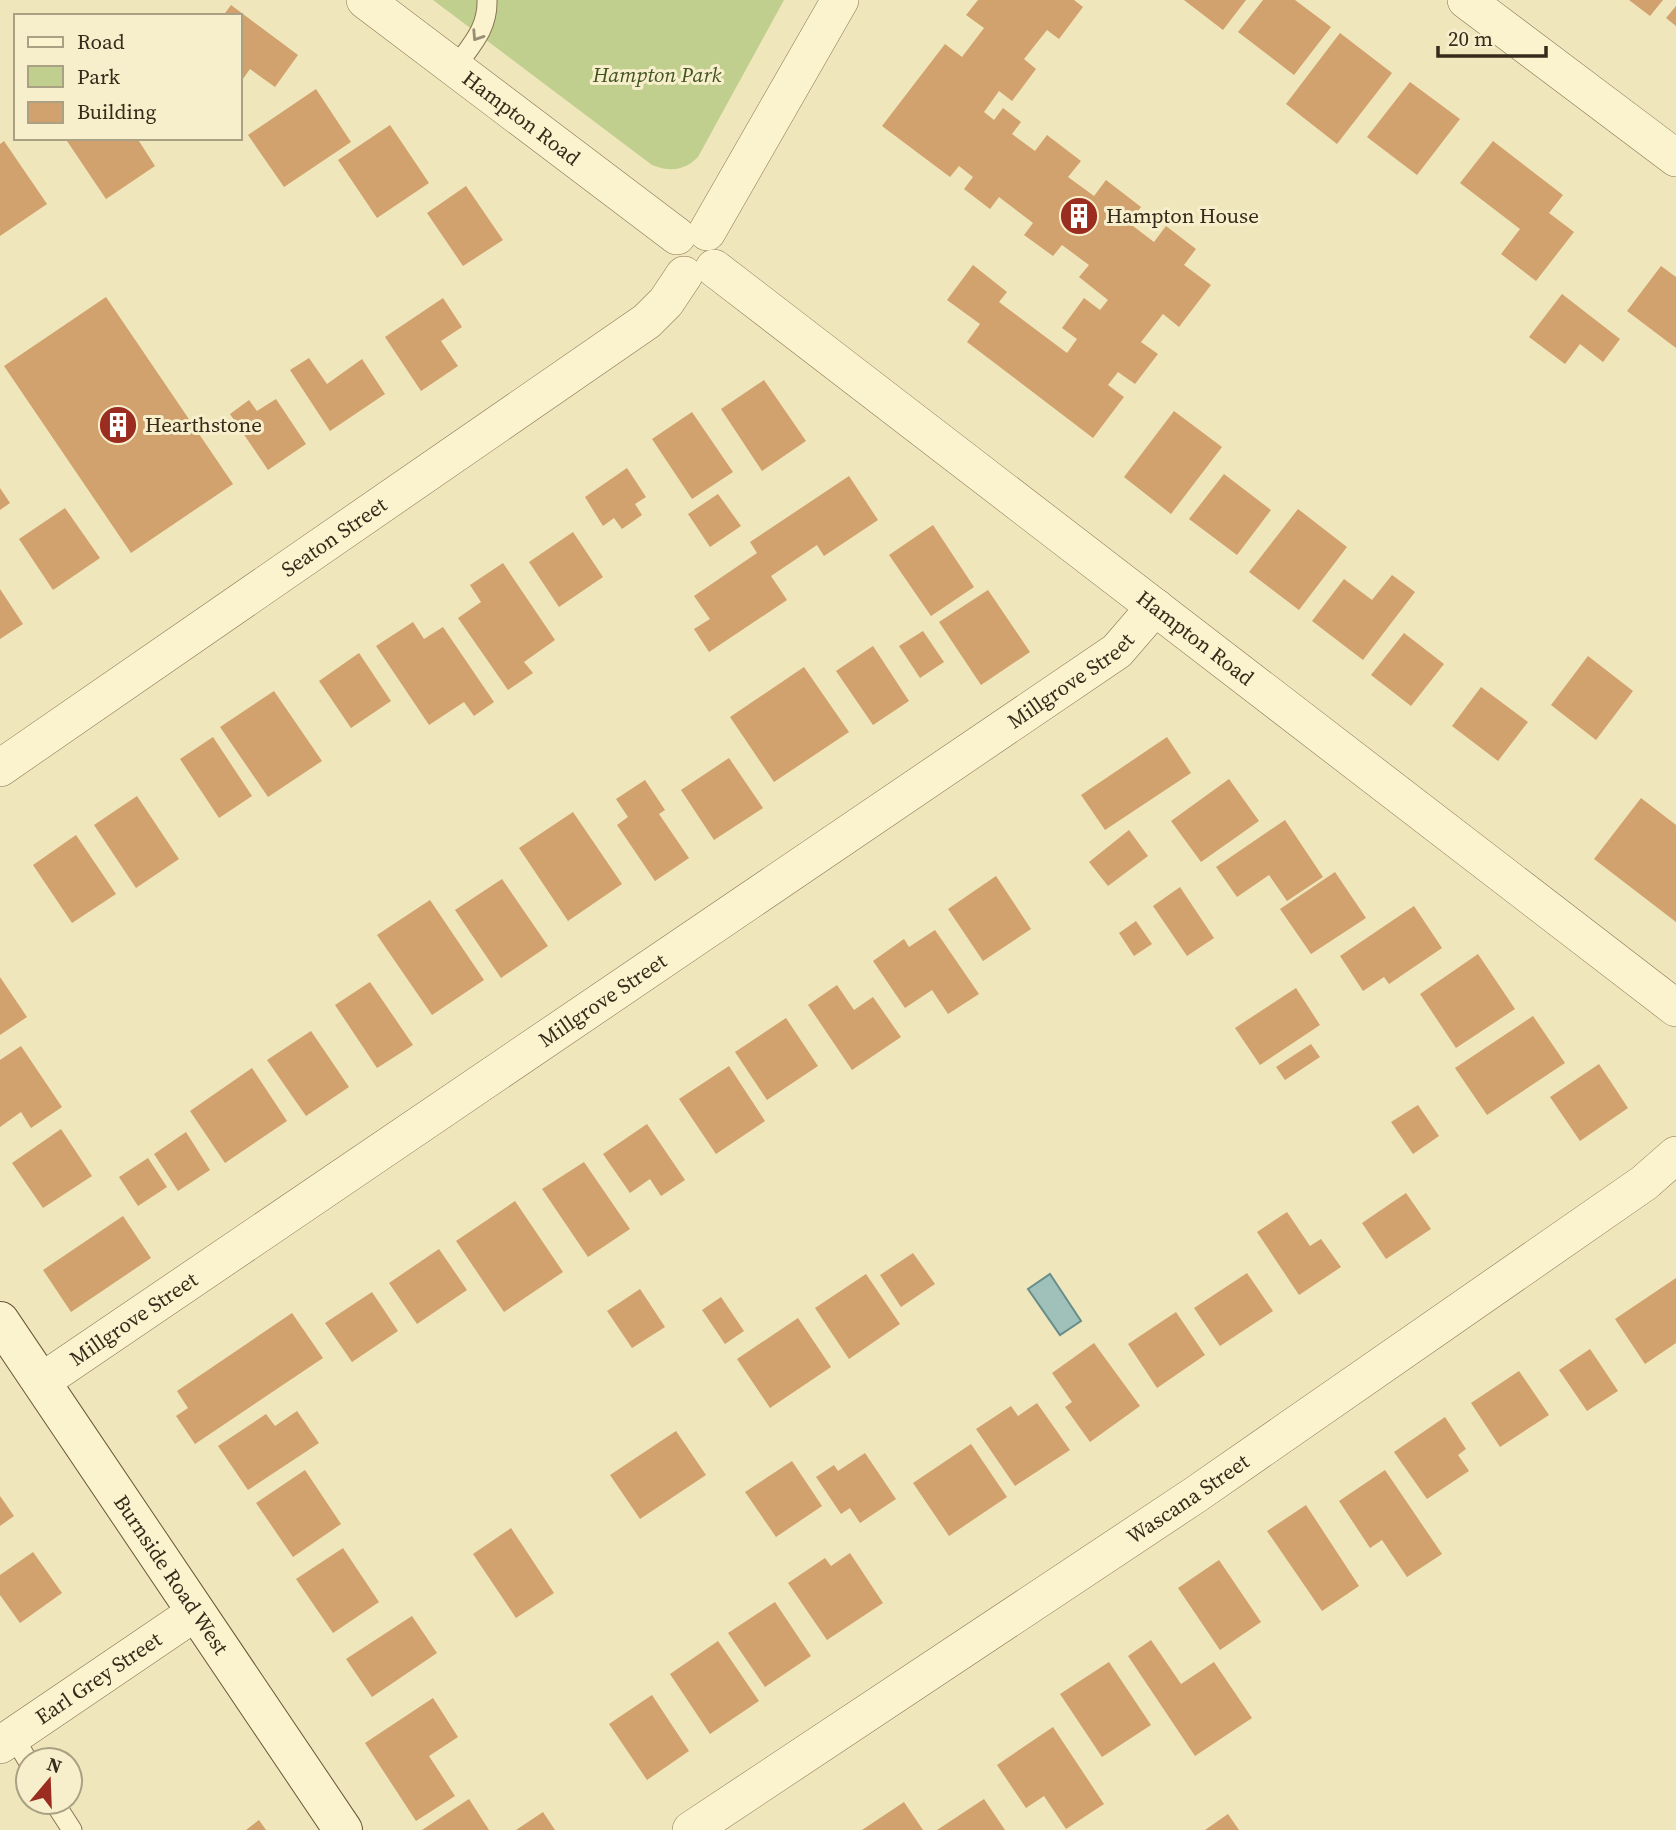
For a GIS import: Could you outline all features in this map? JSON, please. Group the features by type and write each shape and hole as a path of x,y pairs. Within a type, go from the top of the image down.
{"main road":[{"name":"Burnside Road West","path":"0,1321 343,1830"}],"street":[{"name":"Hampton Road","path":"365,0 455,68 692,234"},
{"path":"688,282 719,251 718,244 692,234 840,0"},
{"path":"1466,0 1676,158"},
{"name":"Hampton Road","path":"688,282 1155,607 1676,1008"},
{"name":"Seaton Street","path":"0,768 647,321 688,282"},
{"name":"Millgrove Street","path":"41,1382 1117,651 1155,607"},
{"name":"Wascana Street","path":"691,1830 1195,1495 1644,1183 1676,1155"},
{"name":"Earl Grey Street","path":"13,1747 196,1612"}],"lane":[{"path":"455,68 483,28 487,16 487,0"}],"green space":[{"name":"Hampton Park","path":"433,0 784,0 698,157 682,168 665,169 652,165"}],"water":[{"path":"1050,1274 1081,1321 1060,1335 1028,1289"}],"building":[{"name":"Hampton House","path":"978,0 1074,0 1083,7 1059,39 1047,30 1024,59 1036,69 1012,101 999,91 984,112 994,120 1003,108 1021,122 1012,134 1035,151 1047,135 1081,161 1068,177 1094,196 1106,180 1141,207 1129,223 1154,242 1166,226 1196,249 1184,265 1211,285 1179,327 1163,314 1141,342 1158,354 1135,384 1118,372 1108,385 1124,397 1093,438 967,342 980,324 947,300 973,265 1007,292 999,302 1067,353 1077,339 1062,328 1084,298 1100,310 1108,300 1079,277 1089,265 1062,245 1053,256 1024,235 1033,223 999,197 990,209 964,189 973,177 959,166 950,177 882,126 945,44 962,57 984,28 966,15"},
{"path":"1184,0 1246,0 1223,30"},
{"path":"1263,0 1295,0 1331,27 1294,75 1238,32"},
{"path":"1629,0 1663,0 1650,16"},
{"path":"231,5 298,55 275,87 250,69 242,80 242,14 224,14"},
{"path":"1676,6 1676,26 1666,18"},
{"path":"1340,33 1392,73 1337,144 1286,104"},
{"path":"1410,82 1460,119 1417,175 1367,137"},
{"path":"316,89 351,142 284,187 248,135"},
{"path":"390,125 429,183 377,218 338,160"},
{"path":"66,140 138,140 155,166 106,199"},
{"path":"4,141 47,204 0,236 0,144"},
{"path":"1493,141 1563,195 1549,213 1574,232 1536,281 1501,254 1520,229 1460,183"},
{"path":"466,186 503,240 463,266 427,213"},
{"path":"1661,266 1676,277 1676,348 1627,311"},
{"path":"1562,294 1620,339 1603,362 1580,344 1565,364 1529,337"},
{"name":"Hearthstone","path":"106,297 233,484 131,553 4,366"},
{"path":"443,298 462,327 441,341 458,366 421,391 385,337"},
{"path":"309,358 327,384 362,359 385,394 330,431 290,370"},
{"path":"764,380 806,441 762,471 721,409"},
{"path":"276,399 306,444 268,470 230,414 249,400 257,411"},
{"path":"1174,411 1222,447 1171,514 1124,477"},
{"path":"692,412 733,472 692,499 652,439"},
{"path":"627,468 646,497 635,504 642,515 622,529 614,518 603,526 585,497"},
{"path":"1224,474 1271,510 1237,555 1189,519"},
{"path":"849,476 878,520 824,556 817,545 771,576 787,600 709,652 694,629 710,619 694,596 757,553 750,542"},
{"path":"0,488 10,503 0,510"},
{"path":"718,494 741,526 710,547 688,514"},
{"path":"65,508 100,558 53,590 19,539"},
{"path":"1298,509 1347,547 1299,610 1249,572"},
{"path":"933,525 974,587 931,616 889,555"},
{"path":"573,532 603,577 559,607 529,562"},
{"path":"503,563 555,640 524,662 533,673 508,690 458,618 481,602 470,585"},
{"path":"1392,575 1415,592 1363,660 1312,621 1344,579 1372,600"},
{"path":"0,589 23,624 0,639"},
{"path":"988,590 1030,652 981,685 939,622"},
{"path":"413,622 424,639 443,627 494,702 474,716 464,702 429,725 376,646"},
{"path":"923,631 944,662 920,678 899,646"},
{"path":"1404,633 1444,664 1411,706 1371,675"},
{"path":"873,646 909,701 873,725 836,671"},
{"path":"359,653 391,701 351,728 319,681"},
{"path":"1588,656 1633,691 1596,740 1551,705"},
{"path":"804,667 849,732 774,782 730,717"},
{"path":"1481,687 1528,722 1498,761 1452,726"},
{"path":"274,691 322,761 268,797 220,727"},
{"path":"213,737 252,796 219,818 180,759"},
{"path":"1167,737 1191,773 1105,830 1081,795"},
{"path":"729,758 763,808 714,840 681,790"},
{"path":"1229,779 1259,821 1201,862 1171,821"},
{"path":"645,780 665,810 659,814 689,858 655,881 617,825 628,817 616,799"},
{"path":"137,796 179,859 136,888 94,825"},
{"path":"1641,798 1676,825 1676,922 1594,859"},
{"path":"573,812 622,884 568,921 519,848"},
{"path":"1285,820 1323,877 1287,901 1269,875 1237,897 1216,867"},
{"path":"1129,830 1148,856 1108,886 1089,862"},
{"path":"76,835 116,894 72,923 33,865"},
{"path":"1335,872 1366,918 1311,954 1280,909"},
{"path":"996,876 1031,929 983,961 948,909"},
{"path":"502,879 548,946 501,978 455,910"},
{"path":"1180,887 1214,938 1187,956 1153,906"},
{"path":"430,900 484,980 432,1015 377,935"},
{"path":"1414,906 1442,948 1389,984 1384,977 1363,991 1340,956"},
{"path":"1136,921 1152,944 1134,956 1119,933"},
{"path":"935,930 979,994 948,1014 932,990 905,1008 873,961 904,939 909,947"},
{"path":"1478,954 1515,1009 1456,1048 1420,994"},
{"path":"0,977 27,1017 0,1035"},
{"path":"370,982 413,1045 377,1068 335,1005"},
{"path":"837,985 854,1010 873,997 901,1037 852,1070 808,1005"},
{"path":"1296,988 1320,1025 1260,1065 1235,1028"},
{"path":"1533,1016 1565,1063 1487,1115 1455,1068"},
{"path":"786,1018 818,1066 767,1100 735,1052"},
{"path":"311,1031 349,1087 306,1116 267,1060"},
{"path":"1311,1044 1320,1057 1285,1080 1276,1067"},
{"path":"21,1046 62,1107 31,1128 21,1112 0,1127 0,1060"},
{"path":"1599,1064 1628,1108 1580,1141 1550,1097"},
{"path":"729,1066 765,1121 716,1154 679,1099"},
{"path":"252,1068 287,1121 225,1163 190,1111"},
{"path":"1418,1105 1439,1136 1413,1154 1391,1122"},
{"path":"647,1124 685,1180 661,1196 650,1179 630,1193 603,1154"},
{"path":"61,1129 92,1176 43,1208 12,1163"},
{"path":"186,1132 210,1170 178,1191 154,1154"},
{"path":"148,1158 167,1187 138,1206 119,1177"},
{"path":"584,1162 630,1229 588,1257 542,1189"},
{"path":"1406,1193 1431,1229 1386,1259 1362,1223"},
{"path":"515,1201 563,1272 504,1312 456,1241"},
{"path":"1287,1212 1310,1246 1321,1239 1341,1267 1299,1295 1257,1232"},
{"path":"123,1216 151,1258 71,1312 43,1270"},
{"path":"439,1249 467,1290 417,1324 389,1283"},
{"path":"913,1253 935,1284 901,1307 880,1275"},
{"path":"1247,1273 1273,1311 1220,1346 1194,1308"},
{"path":"866,1274 900,1324 849,1359 815,1308"},
{"path":"1676,1278 1676,1343 1645,1364 1615,1319"},
{"path":"640,1289 665,1327 632,1348 607,1311"},
{"path":"372,1292 398,1331 352,1362 325,1323"},
{"path":"721,1297 744,1331 725,1344 702,1310"},
{"path":"1176,1312 1205,1355 1157,1388 1128,1344"},
{"path":"292,1313 323,1358 195,1444 176,1416 188,1408 177,1391"},
{"path":"798,1318 831,1367 770,1408 737,1359"},
{"path":"1094,1343 1140,1406 1090,1442 1065,1407 1072,1402 1052,1373"},
{"path":"1590,1349 1618,1391 1587,1411 1559,1370"},
{"path":"1519,1371 1549,1415 1500,1447 1471,1403"},
{"path":"1037,1403 1070,1450 1015,1486 976,1429 1011,1406 1018,1416"},
{"path":"297,1411 319,1443 248,1490 218,1446 266,1414 275,1426"},
{"path":"1445,1417 1466,1449 1458,1455 1469,1471 1427,1499 1394,1452"},
{"path":"676,1431 706,1475 640,1519 610,1475"},
{"path":"971,1444 1007,1497 949,1536 913,1483"},
{"path":"865,1453 896,1499 860,1523 850,1508 841,1514 816,1477 834,1465 838,1471"},
{"path":"792,1461 822,1506 776,1537 745,1492"},
{"path":"305,1470 341,1524 293,1557 256,1503"},
{"path":"1385,1470 1442,1554 1407,1577 1382,1540 1370,1548 1339,1501"},
{"path":"0,1496 14,1516 0,1526"},
{"path":"1306,1505 1359,1586 1322,1611 1267,1531"},
{"path":"511,1528 554,1593 516,1618 473,1554"},
{"path":"343,1548 379,1602 333,1633 296,1579"},
{"path":"33,1552 62,1593 20,1623 0,1595 0,1575"},
{"path":"850,1553 883,1603 827,1640 788,1583 825,1558 831,1566"},
{"path":"1219,1560 1261,1622 1220,1650 1178,1588"},
{"path":"775,1602 811,1656 765,1687 728,1633"},
{"path":"412,1616 437,1653 372,1697 346,1659"},
{"path":"1151,1640 1181,1684 1214,1662 1252,1718 1195,1756 1128,1656"},
{"path":"718,1641 759,1701 710,1734 670,1674"},
{"path":"1109,1662 1151,1725 1102,1757 1060,1694"},
{"path":"652,1695 689,1751 647,1780 609,1724"},
{"path":"433,1698 458,1737 429,1756 455,1796 416,1821 365,1743"},
{"path":"1053,1727 1104,1804 1066,1829 1044,1796 1026,1808 997,1765"},
{"path":"469,1799 489,1830 422,1830"},
{"path":"984,1799 1005,1830 937,1830"},
{"path":"904,1802 923,1830 862,1830"},
{"path":"543,1812 555,1830 516,1830"},
{"path":"1228,1814 1239,1830 1205,1830"},
{"path":"259,1820 266,1830 246,1830"}],"place":[{"name":"Hampton House","path":"1079,216"},
{"name":"Hearthstone","path":"118,425"}]}
